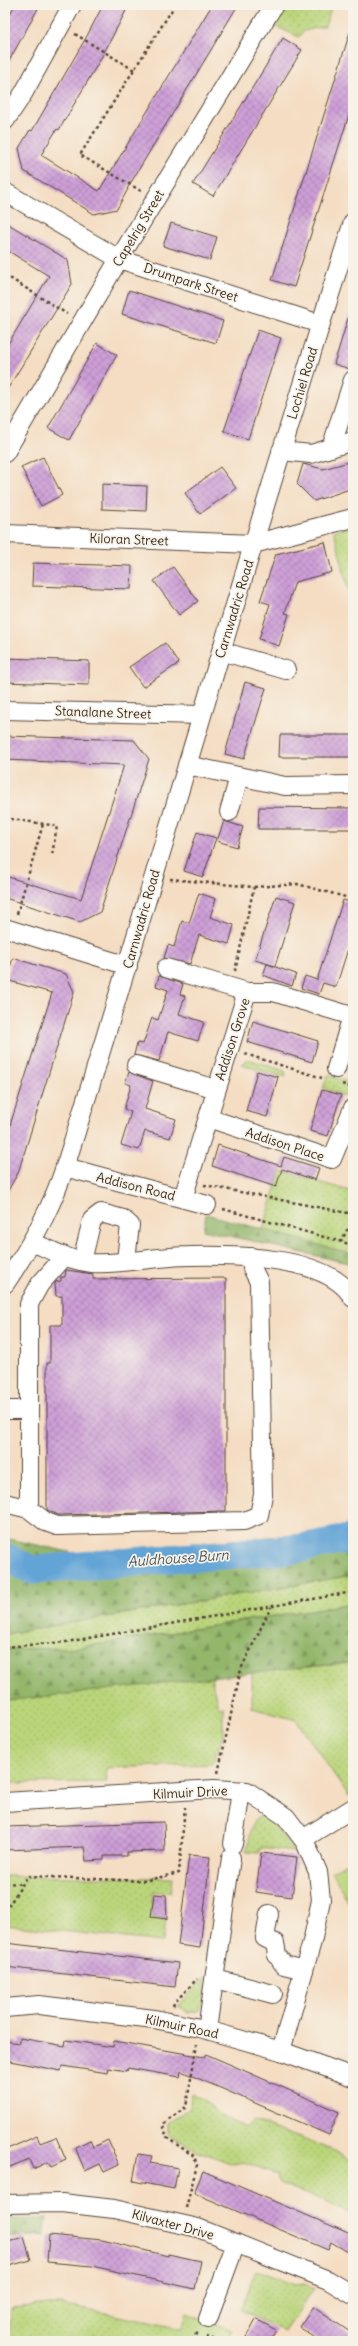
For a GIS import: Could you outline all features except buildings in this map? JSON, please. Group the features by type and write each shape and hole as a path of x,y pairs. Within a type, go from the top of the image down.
{"street":[{"path":"5,121 23,94 62,26 72,5"},
{"name":"Capelrig Street","path":"5,453 155,199 274,5"},
{"name":"Drumpark Street","path":"5,192 119,259 320,324"},
{"name":"Lochiel Road","path":"253,544 320,324 353,222"},
{"path":"331,448 353,380"},
{"path":"281,451 311,454 353,441"},
{"name":"Kiloran Street","path":"5,534 253,544 353,518"},
{"name":"Carnwadric Road","path":"5,1284 32,1242 55,1196 65,1167 128,966 201,715 253,544"},
{"path":"221,651 286,670"},
{"name":"Stanalane Street","path":"5,710 201,715"},
{"path":"187,765 285,786 353,784"},
{"path":"228,812 239,777"},
{"path":"8,929 128,966"},
{"path":"166,968 239,989"},
{"name":"Addison Grove","path":"185,1190 229,1049 239,989 273,992 352,1016 333,1077"},
{"path":"136,1065 216,1089"},
{"name":"Addison Place","path":"208,1118 332,1159 353,1108"},
{"name":"Addison Road","path":"65,1167 185,1190 207,1205"},
{"path":"29,1509 29,1304 40,1284 73,1258 92,1220 101,1212 123,1219 130,1225 126,1260"},
{"path":"32,1242 73,1258 92,1263 188,1256 252,1257 325,1273 347,1288 353,1298"},
{"path":"5,1503 29,1509 46,1522 57,1526 244,1521 259,1515 263,1495 259,1282 252,1268 252,1257"},
{"path":"5,1410 29,1410"},
{"name":"Kilmuir Drive","path":"5,1802 214,1788 247,1791 286,1817 303,1839 318,1872 321,1900 304,1970 281,2052"},
{"path":"204,2029 216,1973 241,1790"},
{"path":"303,1839 353,1808"},
{"path":"269,1914 266,1938 275,1943 278,1955 284,1965 304,1970"},
{"path":"216,1973 273,1994"},
{"name":"Kilmuir Road","path":"5,2008 39,2005 170,2022 204,2029 281,2052 353,2077"},
{"name":"Kilvaxter Drive","path":"5,2204 62,2203 114,2209 198,2228 328,2280 353,2295"},
{"path":"208,2319 236,2243"}],"path":[{"path":"155,199 80,155 175,5"},
{"path":"62,26 134,70"},
{"path":"5,275 82,323"},
{"path":"5,818 57,826 52,855"},
{"path":"8,929 43,824"},
{"path":"153,878 254,887 297,884 353,899"},
{"path":"239,989 254,887"},
{"path":"5,1010 7,1004"},
{"path":"229,1049 333,1077 353,1088"},
{"path":"185,1190 353,1214"},
{"path":"207,1205 353,1245"},
{"path":"341,1242 348,1230 353,1230"},
{"path":"5,1647 66,1642 353,1592"},
{"path":"214,1788 241,1670 271,1606"},
{"path":"5,1911 21,1884 28,1876 143,1881 179,1873 187,1791"},
{"path":"5,1882 21,1884"},
{"path":"170,2022 174,2003 207,1968 216,1973"},
{"path":"181,2224 197,2164 194,2156 167,2138 163,2124 186,2107 204,2029"}],"green space":[{"path":"287,5 332,5 325,26 304,31 299,37 275,26"},
{"path":"353,526 353,608 334,531"},
{"path":"248,1059 285,1071 286,1077 241,1065"},
{"path":"328,1075 349,1082 353,1078 353,1099 323,1088"},
{"path":"281,1171 353,1192 353,1264 259,1243"},
{"path":"206,1214 353,1254 353,1264 203,1230"},
{"path":"353,1530 353,1575 5,1634 5,1538 74,1553"},
{"path":"353,1575 353,1603 77,1648 5,1649 5,1634"},
{"path":"353,1603 353,1662 5,1701 5,1649 77,1648"},
{"path":"353,1663 353,1794 349,1796 296,1720 252,1708 252,1672"},
{"path":"211,1677 218,1707 223,1706 223,1736 212,1764 106,1768 107,1782 5,1783 5,1701"},
{"path":"260,1816 269,1818 295,1852 260,1848 259,1853 246,1852 253,1822"},
{"path":"353,1859 353,1910 331,1872"},
{"path":"5,1876 173,1878 171,1892 153,1892 151,1917 166,1920 163,1942 5,1925"},
{"path":"205,1977 205,2000 198,2011 188,2012 178,2006"},
{"path":"192,2094 209,2103 217,2114 245,2128 253,2121 335,2151 353,2163 353,2213 279,2183 277,2174 243,2162 233,2164 198,2151 168,2134 168,2123 189,2108"},
{"path":"47,2218 44,2235 5,2238 5,2219"},
{"path":"256,2270 296,2285 304,2284 314,2288 285,2332 241,2310"},
{"path":"62,2304 182,2329 187,2313 232,2330 227,2341 10,2341 11,2308"}],"waterway":[{"name":"Auldhouse Burn","path":"5,1557 32,1570 297,1549 353,1538"}]}
